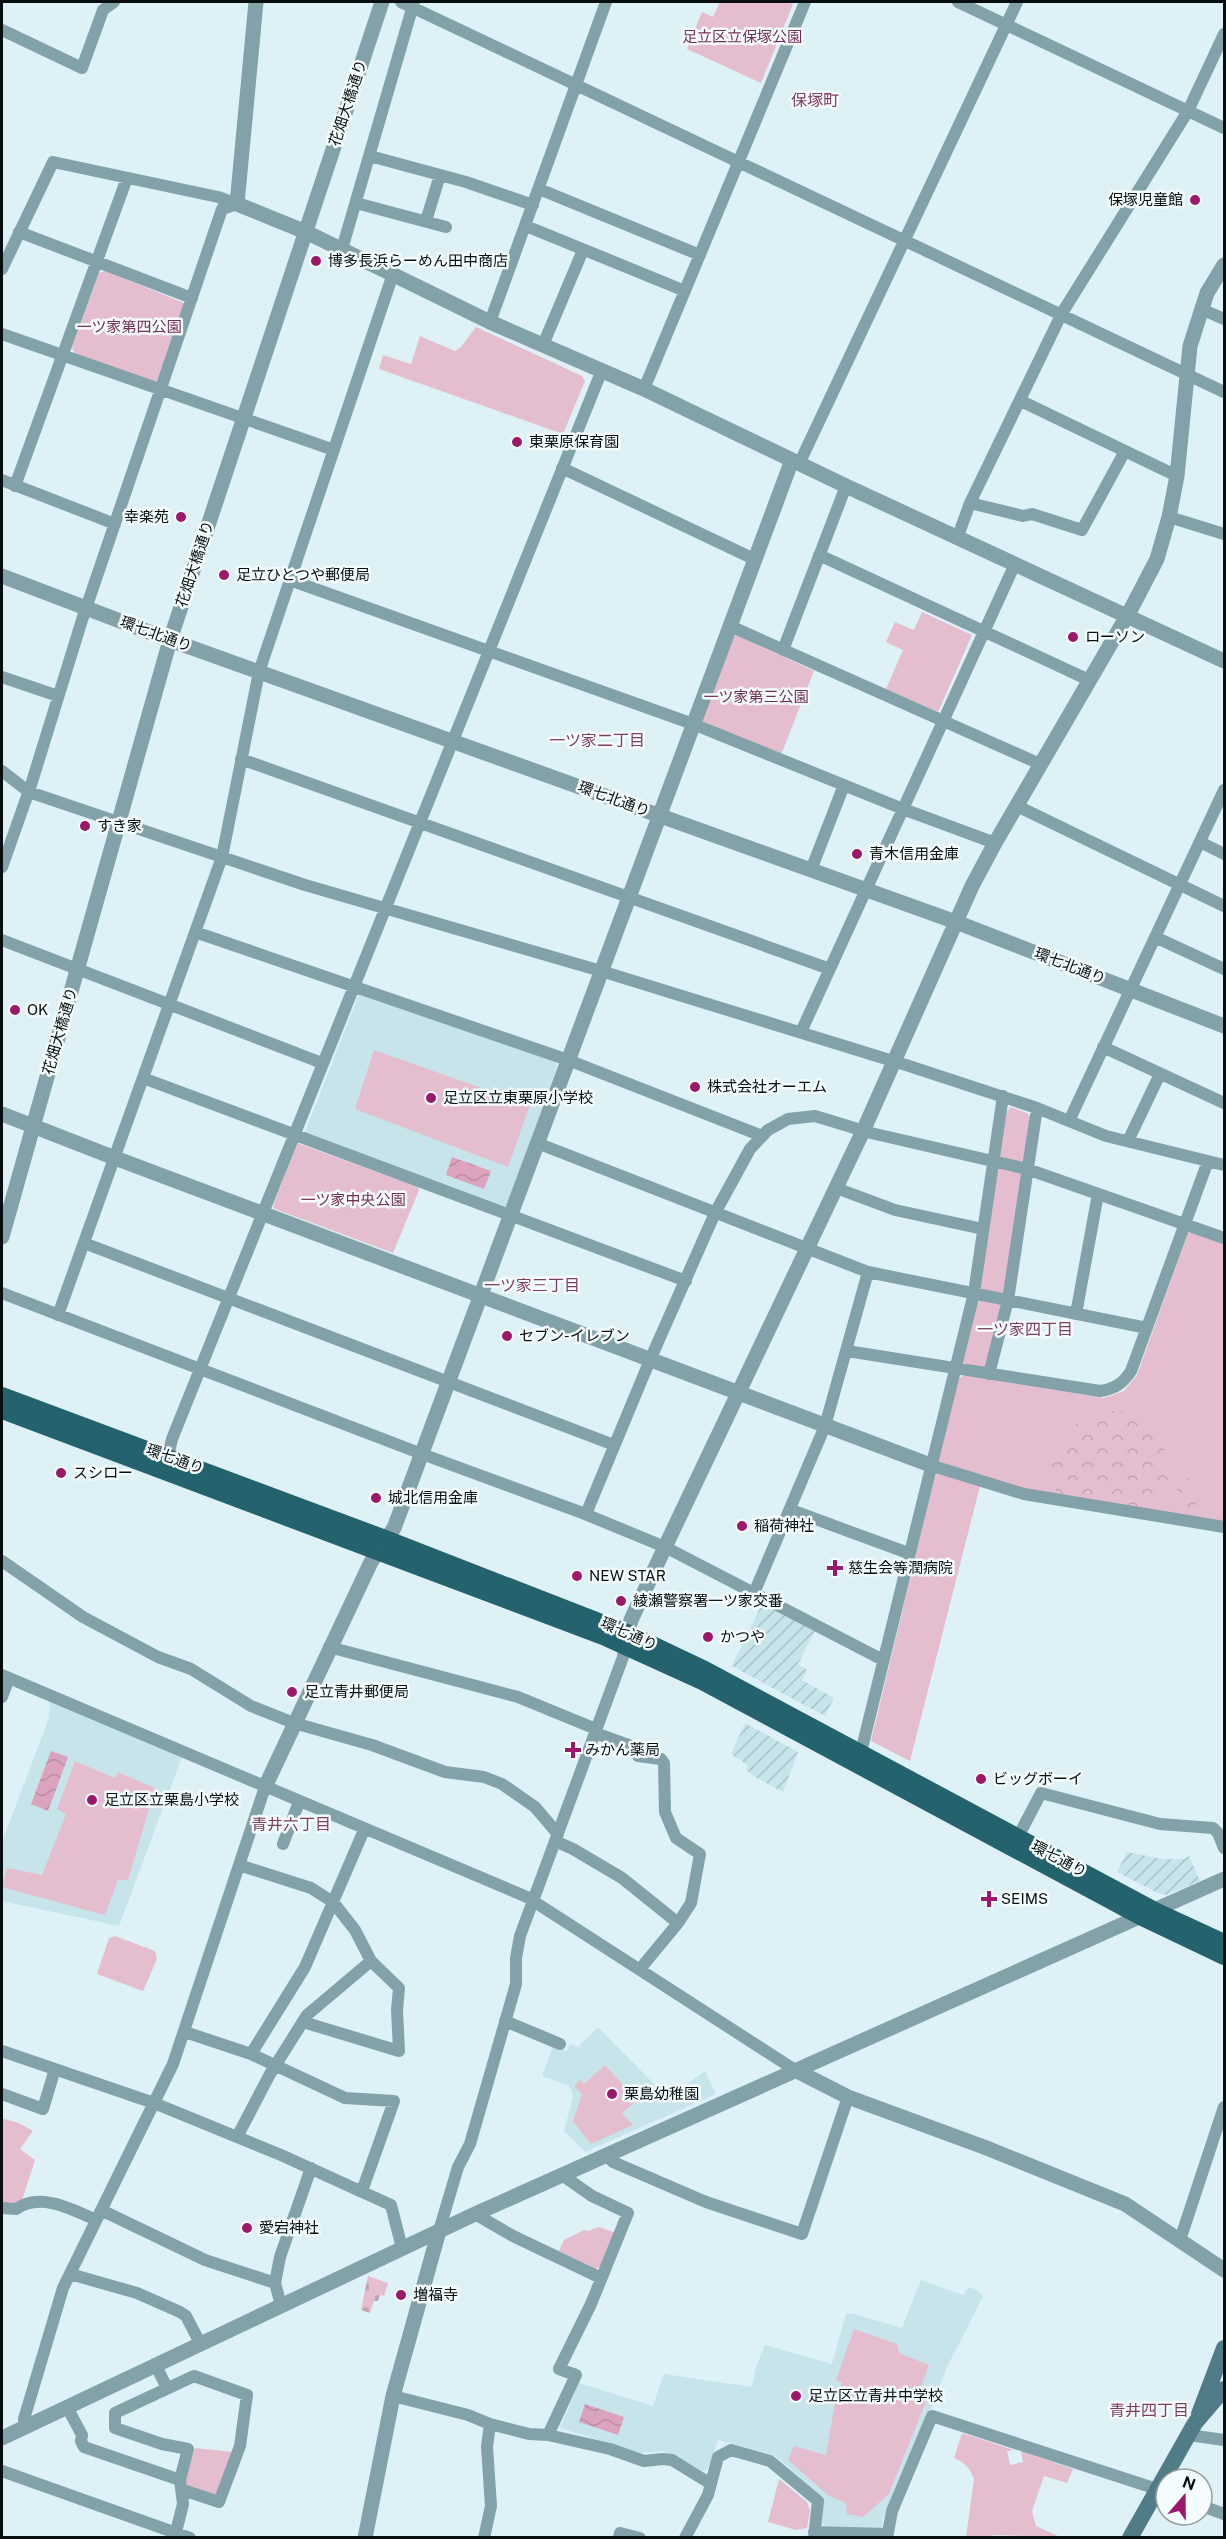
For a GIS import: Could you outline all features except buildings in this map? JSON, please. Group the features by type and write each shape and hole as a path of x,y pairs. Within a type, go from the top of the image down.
{"main road":[{"name":"環七通り","path":"2,1395 168,1457 383,1545 705,1669 1157,1911 1224,1942"},
{"name":"環七通り","path":"2,1411 383,1545"},
{"name":"環七通り","path":"626,1639 1138,1916 1224,1957"},
{"path":"1174,2467 1192,2429 1224,2348"},
{"path":"1192,2429 1224,2389"},
{"path":"1132,2537 1154,2503"}],"street":[{"path":"2,30 82,68 104,10 114,2"},
{"path":"237,204 256,2"},
{"name":"花畑大橋通り","path":"2,1237 170,640 382,2"},
{"path":"490,322 606,2"},
{"path":"644,389 804,2"},
{"path":"958,2 1224,128"},
{"path":"26,2427 24,2419 50,2328 70,2274 154,2103 185,2032 265,1787 329,1647 383,1545 422,1454 754,559 795,462 1017,2"},
{"path":"342,249 370,156 409,3 1224,392"},
{"path":"958,536 970,503 1062,313 1188,111 1224,34"},
{"path":"370,156 440,175 533,205"},
{"path":"2,269 53,162 218,197 306,232 490,322 644,389 846,486 1224,661"},
{"path":"426,221 440,175"},
{"path":"15,486 127,177"},
{"path":"539,189 700,255"},
{"path":"356,203 446,227"},
{"path":"3,861 29,792 86,608 222,209 237,204"},
{"path":"525,226 685,291"},
{"path":"19,232 192,298"},
{"path":"543,345 583,250"},
{"path":"365,2538 393,2396 439,2231 458,2168 470,2144 516,1984 516,1958 520,1936 622,1660 626,1639 665,1546 864,1129 956,922 995,843 1157,559 1169,517 1177,476 1190,346 1201,309 1215,277 1224,265"},
{"path":"58,1315 222,857 260,672 393,274"},
{"path":"1201,309 1224,320"},
{"path":"2,334 334,450"},
{"path":"168,1457 172,1439 293,1135 602,370"},
{"path":"1021,401 1177,476"},
{"path":"970,503 1023,516 1032,514 1082,530 1125,450"},
{"path":"562,468 754,559"},
{"path":"2,480 115,524"},
{"path":"783,650 846,486"},
{"path":"1169,517 1224,534"},
{"path":"819,555 1089,680"},
{"path":"801,1032 1015,564"},
{"name":"環七北通り","path":"2,576 170,640 956,922 1224,1026"},
{"path":"290,580 693,724 903,809 995,843"},
{"path":"729,626 1040,764"},
{"path":"2,677 58,696"},
{"path":"241,759 830,969"},
{"path":"2,771 29,792 222,857 894,1061 1037,1108 1106,1136 1224,1165"},
{"path":"811,870 844,785"},
{"path":"1069,1121 1223,796"},
{"path":"1017,806 1224,906"},
{"path":"1200,842 1224,854"},
{"path":"195,932 568,1060 762,1136"},
{"path":"1155,937 1224,969"},
{"path":"2,940 322,1063"},
{"path":"1103,1047 1224,1103"},
{"path":"1128,1141 1160,1074"},
{"path":"143,1078 686,1281"},
{"path":"861,1752 908,1553 933,1466 974,1293 1003,1096"},
{"path":"989,1374 1008,1300 1037,1108"},
{"path":"2,1114 933,1466 1024,1494 1224,1527"},
{"path":"586,1514 650,1360 715,1213 750,1149 762,1136 788,1119 815,1116 1027,1169 1224,1238"},
{"path":"537,1143 868,1272 1147,1328"},
{"path":"847,1351 1100,1391 1111,1389 1124,1381 1131,1371 1208,1161"},
{"path":"836,1188 896,1210 983,1229"},
{"path":"1076,1314 1098,1194"},
{"path":"84,1244 614,1445"},
{"path":"754,1593 825,1426 868,1272"},
{"path":"2,1293 665,1546 883,1660"},
{"path":"791,1510 908,1553"},
{"path":"2,1561 83,1617 158,1657 191,1670 251,1706 294,1723 372,1745 445,1772 484,1777 502,1785 535,1807 557,1838 622,1878 678,1923"},
{"path":"329,1647 518,1697 634,1747 638,1756 661,1759 664,1763 665,1812 676,1838 700,1854 691,1903 678,1923 640,1969"},
{"path":"2,1697 5,1677 533,1901 795,2070 848,2097 984,2147 1125,2204 1224,2270"},
{"path":"1018,1837 1041,1793 1160,1824 1213,1828 1218,1833 1224,1848"},
{"path":"283,1844 299,1802"},
{"path":"251,2054 304,1967 364,1830"},
{"path":"239,1865 311,1888 333,1902 355,1930 371,1961 399,1988 397,2010 399,2051 303,2022"},
{"path":"2,2438 475,2214 1138,1916 1157,1911 1224,1879"},
{"path":"237,2137 275,2066 307,2015 371,1961"},
{"path":"505,2021 560,2044"},
{"path":"185,2032 251,2054 345,2098 394,2101 362,2191"},
{"path":"2,2051 154,2103 311,2168 391,2205 402,2248"},
{"path":"2,2094 43,2109 55,2069"},
{"path":"606,2155 613,2162 706,2202 802,2234 848,2097"},
{"path":"1180,2240 1224,2107"},
{"path":"281,2305 275,2283 286,2239 311,2168"},
{"path":"548,2434 576,2375 559,2368 614,2253 628,2213 592,2196 562,2175"},
{"path":"2,2208 16,2209 24,2204 38,2202 99,2215 205,2260 275,2283"},
{"path":"475,2214 513,2236 601,2278"},
{"path":"70,2274 137,2293 180,2312 186,2316 200,2343"},
{"path":"155,2364 167,2388"},
{"path":"67,2407 82,2435 81,2441 84,2447 181,2485 219,2502 240,2446 247,2395 194,2376 115,2414 115,2427 162,2444 188,2449 181,2485 183,2504 176,2532"},
{"path":"393,2396 468,2415 490,2424 529,2434 548,2434 609,2449 644,2461 663,2458 672,2460 711,2484"},
{"path":"685,2538 711,2484 718,2457 731,2450 771,2461 818,2501 814,2535 887,2536 892,2511 932,2416 1154,2488"},
{"path":"484,2538 490,2506 487,2447 490,2424"},
{"path":"1192,2429 1224,2440"},
{"path":"2,2471 190,2538"},
{"path":"619,2538 620,2533 640,2538"}],"shaded area":[{"name":"足立区立東栗原小学校","path":"359,994 556,1062 557,1067 507,1205 503,1207 305,1132"},
{"path":"762,1604 815,1631 798,1664 807,1670 802,1680 834,1698 825,1716 732,1666"},
{"name":"足立区立栗島小学校","path":"50,1701 182,1757 119,1926 2,1901 2,1842 49,1718"},
{"path":"745,1723 798,1752 783,1792 755,1777 746,1770 748,1765 731,1754"},
{"path":"1127,1852 1162,1859 1184,1859 1189,1856 1200,1881 1166,1895 1158,1893 1117,1872"},
{"path":"598,2027 668,2098 705,2071 716,2094 585,2152 564,2131 573,2097 572,2092 568,2085 542,2076 553,2046 567,2051 570,2044 578,2047"},
{"name":"足立区立青井中学校","path":"921,2280 963,2295 969,2287 977,2290 983,2296 947,2367 931,2410 929,2410 885,2512 881,2528 825,2526 821,2523 824,2499 774,2455 718,2440 708,2469 703,2471 664,2451 639,2453 560,2428 579,2383 653,2406 664,2374 752,2387 756,2367 765,2345 832,2364 846,2314 851,2313 902,2328"}],"green space":[{"name":"足立区立保塚公園","path":"720,2 787,2 793,4 761,83 687,49 702,12 713,17"},
{"name":"一ツ家第四公園","path":"105,271 182,302 185,307 160,379 154,382 75,353 72,348 99,273"},
{"path":"476,327 582,376 585,381 563,434 379,369 383,355 411,364 420,336 455,351 461,347"},
{"path":"922,612 972,635 938,712 886,689 903,650 886,642 895,622 914,630"},
{"name":"一ツ家第三公園","path":"736,635 814,671 781,755 703,723 702,718 732,637"},
{"path":"374,1050 530,1105 508,1167 355,1109"},
{"path":"1011,1107 1027,1113 1030,1117 1025,1160 1020,1164 999,1156 1007,1111"},
{"name":"一ツ家中央公園","path":"297,1143 418,1187 419,1190 393,1253 275,1209 273,1206"},
{"path":"1002,1168 1019,1171 1023,1176 1005,1291 1000,1295 983,1292 980,1286 997,1170"},
{"path":"1195,1232 1224,1243 1224,1524 1026,1492 938,1461 957,1380 964,1375 1104,1398 1124,1391 1137,1375 1188,1233"},
{"path":"983,1299 999,1303 1002,1308 988,1367 966,1367 962,1361 977,1303"},
{"path":"1140,1412 1146,1425 1166,1453 1169,1463 1167,1477 1184,1477 1193,1480 1196,1505 1192,1509 1180,1503 1184,1494 1166,1483 1145,1509 1057,1493 1048,1462 1056,1449 1077,1423 1094,1413"},
{"path":"939,1473 980,1486 910,1761 871,1741 935,1476"},
{"path":"75,1761 115,1778 118,1772 155,1788 128,1880 118,1880 105,1915 2,1887 7,1868 42,1875 66,1814 57,1809"},
{"path":"115,1936 155,1951 157,1959 143,1991 97,1974 109,1938"},
{"path":"605,2065 637,2100 622,2113 633,2125 591,2144 573,2121 582,2094 574,2086 580,2080 584,2084"},
{"path":"2,2118 21,2124 33,2131 20,2149 35,2160 22,2200 15,2206 2,2203"},
{"path":"599,2227 616,2233 602,2266 596,2269 559,2251 564,2240 584,2230"},
{"path":"368,2276 388,2283 384,2296 380,2295 378,2301 374,2301 370,2313 361,2310"},
{"path":"854,2329 897,2344 899,2353 929,2365 918,2395 927,2399 889,2494 863,2517 847,2514 846,2503 829,2496 788,2460 794,2446 826,2455 836,2396 842,2383 836,2380"},
{"path":"962,2433 1014,2450 1007,2451 1010,2465 1023,2462 1021,2451 1073,2469 1067,2483 1044,2476 1032,2511 1036,2526 1057,2537 993,2535 992,2537 966,2537 974,2479 967,2466 954,2458"},
{"path":"195,2448 233,2452 216,2495 189,2487 185,2482"},
{"path":"779,2479 807,2502 810,2510 807,2528 796,2530 768,2522"}],"water":[{"path":"452,1157 491,1171 484,1189 446,1175"},
{"path":"51,1751 68,1757 48,1811 31,1804"},
{"path":"585,2404 624,2417 618,2435 579,2422"}],"place":[{"name":"保塚児童館","path":"1195,200"},
{"name":"博多長浜らーめん田中商店","path":"316,261"},
{"name":"東栗原保育園","path":"517,442"},
{"name":"幸楽苑","path":"181,517"},
{"name":"足立ひとつや郵便局","path":"224,575"},
{"name":"ローソン","path":"1073,637"},
{"name":"すき家","path":"85,826"},
{"name":"青木信用金庫","path":"857,854"},
{"name":"OK","path":"15,1010"},
{"name":"株式会社オーエム","path":"695,1087"},
{"name":"足立区立東栗原小学校","path":"431,1098"},
{"name":"セブン-イレブン","path":"507,1336"},
{"name":"スシロー","path":"61,1473"},
{"name":"城北信用金庫","path":"376,1498"},
{"name":"稲荷神社","path":"742,1526"},
{"name":"慈生会等潤病院","path":"835,1568"},
{"name":"NEW STAR","path":"577,1576"},
{"name":"綾瀬警察署一ツ家交番","path":"621,1601"},
{"name":"かつや","path":"708,1637"},
{"name":"足立青井郵便局","path":"292,1692"},
{"name":"みかん薬局","path":"573,1750"},
{"name":"ビッグボーイ","path":"981,1779"},
{"name":"足立区立栗島小学校","path":"92,1800"},
{"name":"SEIMS","path":"989,1899"},
{"name":"栗島幼稚園","path":"612,2094"},
{"name":"愛宕神社","path":"247,2228"},
{"name":"増福寺","path":"401,2295"},
{"name":"足立区立青井中学校","path":"796,2396"}],"district":[{"name":"保塚町","path":"815,100"},
{"name":"一ツ家二丁目","path":"597,740"},
{"name":"一ツ家三丁目","path":"532,1285"},
{"name":"一ツ家四丁目","path":"1025,1329"},
{"name":"青井六丁目","path":"291,1824"},
{"name":"青井四丁目","path":"1149,2410"}]}
